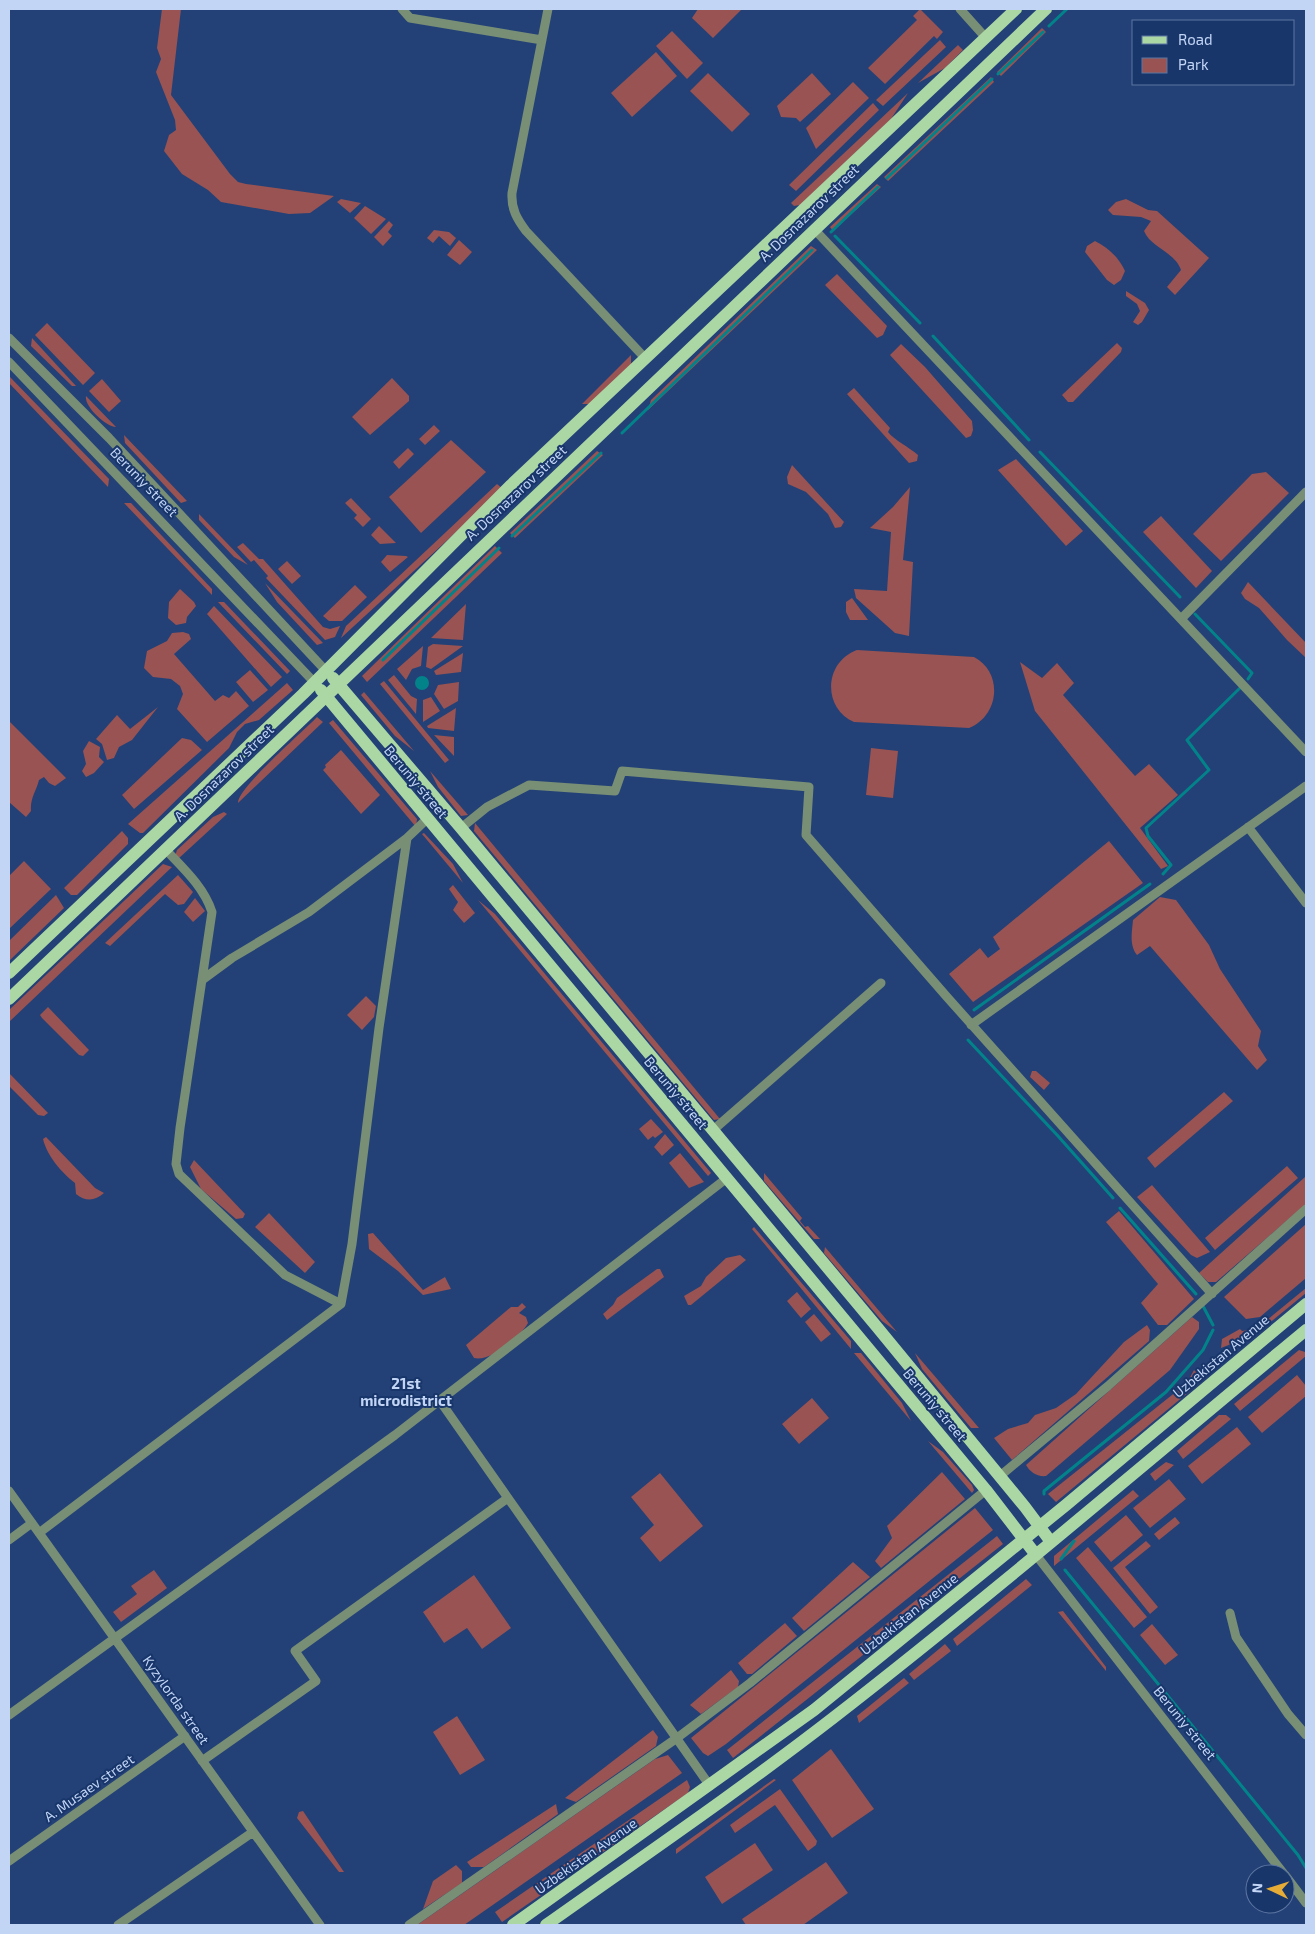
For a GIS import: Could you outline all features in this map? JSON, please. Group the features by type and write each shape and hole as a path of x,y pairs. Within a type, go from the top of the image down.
{"main road":[{"name":"A. Dosnazarov street","path":"9,973 298,700 511,485 1016,9"},
{"name":"A. Dosnazarov street","path":"9,999 326,696 360,661 1046,9"},
{"path":"347,650 350,659 360,661"},
{"name":"Beruniy street","path":"326,671 355,702 461,828 1000,1476 1051,1542"},
{"name":"Beruniy street","path":"314,682 986,1490 1036,1555"},
{"path":"298,700 303,699 308,702 309,712"},
{"path":"341,715 345,706 355,702"},
{"path":"652,1089 667,1077"},
{"name":"Uzbekistan Avenue","path":"513,1925 710,1786 848,1683 1040,1527 1306,1304"},
{"path":"546,1925 653,1852 833,1718 1036,1555 1306,1330"},
{"path":"1010,1520 1023,1518 1025,1507"}],"street":[{"path":"402,9 410,18 542,40"},
{"path":"548,9 512,193 512,206 518,220 526,231 645,358"},
{"path":"960,9 986,38"},
{"path":"814,229 1306,752"},
{"name":"Beruniy street","path":"9,338 115,445 326,671"},
{"name":"Beruniy street","path":"9,362 314,682"},
{"path":"1181,619 1306,492"},
{"path":"292,659 302,657 305,647"},
{"path":"461,828 487,807 529,785 615,791 622,771 809,787 806,835 971,1024 1212,1294"},
{"path":"971,1024 1306,786"},
{"path":"202,980 232,958 309,912 407,838 427,819"},
{"path":"1248,827 1306,903"},
{"path":"39,1533 341,1304 354,1234 378,1036 407,838"},
{"path":"165,849 200,887 209,902 212,912 176,1164 179,1174 285,1275 341,1304"},
{"path":"712,1131 881,983"},
{"path":"9,1715 440,1401 727,1178"},
{"path":"1000,1476 1212,1294 1306,1210"},
{"path":"440,1401 710,1786"},
{"path":"409,1925 677,1738 750,1683 986,1490"},
{"name":"Kyzylorda street","path":"9,1491 320,1925"},
{"path":"202,1761 316,1681 295,1651 508,1498"},
{"path":"9,1540 32,1523"},
{"name":"Beruniy street","path":"1036,1555 1275,1864"},
{"path":"1230,1613 1236,1637 1288,1714 1306,1735"},
{"name":"A. Musaev street","path":"9,1861 185,1736"},
{"path":"118,1925 253,1832"},
{"name":"Beruniy street","path":"1295,1889 1306,1903"}],"green space":[{"path":"162,9 181,9 171,95 230,174 238,182 246,184 334,196 310,213 289,214 221,202 208,190 182,174 164,151 169,135 176,130 175,120 156,72 161,59 157,48"},
{"path":"698,9 742,9 713,38 692,18"},
{"path":"920,9 943,32 937,39 934,36 885,84 868,68 917,20 913,16"},
{"path":"1042,28 1046,32 1001,76 997,72"},
{"path":"672,31 703,63 687,79 656,46"},
{"path":"940,40 946,47 883,106 876,100"},
{"path":"958,45 963,50 945,68 918,83"},
{"path":"656,52 677,76 632,117 611,93"},
{"path":"708,73 750,114 732,132 690,91"},
{"path":"812,73 831,94 800,122 796,118 781,117 777,106"},
{"path":"991,77 994,82 888,181 884,177"},
{"path":"853,82 869,98 816,149 806,128"},
{"path":"908,93 891,119 800,205 794,206 791,203"},
{"path":"873,103 879,110 796,191 789,185"},
{"path":"877,184 881,187 833,231 830,227"},
{"path":"341,199 361,203 350,213 337,202"},
{"path":"1126,199 1148,210 1157,211 1209,258 1175,295 1167,287 1181,270 1174,259 1147,237 1144,231 1151,221 1141,217 1113,215 1108,210 1116,202"},
{"path":"365,206 386,219 371,234 354,218"},
{"path":"389,221 393,225 388,232 392,236 383,246 374,237"},
{"path":"434,230 449,232 456,238 450,246 439,236 433,243 427,238"},
{"path":"459,240 472,252 460,265 447,255"},
{"path":"1095,241 1113,254 1125,271 1121,280 1114,285 1107,280 1085,252 1087,246"},
{"path":"811,246 817,250 648,410 651,400"},
{"path":"837,274 887,326 883,335 877,338 825,285"},
{"path":"1126,291 1145,303 1149,310 1138,325 1133,322 1140,311 1137,304 1126,296"},
{"path":"47,323 95,373 83,385 35,335"},
{"path":"32,338 76,386 72,386 31,346"},
{"path":"1117,343 1122,348 1121,352 1073,402 1068,402 1062,395"},
{"path":"901,344 925,367 972,421 973,430 971,436 966,438 890,355"},
{"path":"631,355 631,365 590,404 582,404"},
{"path":"9,376 109,479 108,487 9,383"},
{"path":"392,378 409,396 409,401 370,435 352,417"},
{"path":"102,379 121,401 109,412 89,391"},
{"path":"854,388 890,428 888,432 918,455 917,461 909,463 847,394"},
{"path":"86,396 116,427 106,423 96,415 88,405"},
{"path":"434,425 440,431 425,445 419,439"},
{"path":"124,435 187,501 181,503 125,443"},
{"path":"451,440 486,472 421,533 389,497"},
{"path":"408,448 414,454 399,469 393,462"},
{"path":"597,451 603,455 515,538 510,533"},
{"path":"1016,459 1083,531 1066,546 998,470"},
{"path":"792,465 844,522 841,527 835,528 828,514 806,492 788,484 787,477"},
{"path":"1266,472 1289,493 1221,561 1193,534 1252,474"},
{"path":"497,484 503,489 341,638 346,626"},
{"path":"910,487 903,560 913,562 909,636 895,633 856,598 854,589 887,591 891,532 870,528 893,507"},
{"path":"351,498 371,519 363,527 354,518 357,515 345,503"},
{"path":"124,503 131,503 212,589 212,595"},
{"path":"199,514 248,565 234,557 199,520"},
{"path":"1161,516 1212,571 1196,588 1143,532"},
{"path":"379,526 396,543 380,544 371,535"},
{"path":"243,543 259,559 263,559 323,627 330,629 340,626 335,637 325,640 266,578 268,576 254,560 251,562 237,547"},
{"path":"495,546 502,553 367,682 362,676"},
{"path":"387,555 408,557 390,572 381,562"},
{"path":"287,561 301,576 292,584 278,569"},
{"path":"1248,582 1306,643 1306,658 1287,640 1259,608 1245,599 1241,593"},
{"path":"265,583 323,643 317,645 277,602"},
{"path":"355,585 367,597 342,621 329,621 323,616"},
{"path":"180,589 196,606 187,617 186,623 176,625 168,618 169,602"},
{"path":"852,598 868,620 850,620 846,612 846,602"},
{"path":"218,602 224,602 290,671 287,674"},
{"path":"466,604 463,640 431,638"},
{"path":"214,606 282,677 271,687 207,614"},
{"path":"183,632 189,634 191,639 174,654 215,701 223,695 229,698 236,691 249,706 207,742 177,709 183,694 180,686 171,679 153,677 144,668 147,651 167,641 172,633"},
{"path":"433,644 463,646 431,669 426,667 428,647"},
{"path":"423,646 421,666 412,669 406,680 397,669"},
{"path":"857,650 974,657 984,664 994,683 992,704 987,714 969,728 854,722 836,707 831,685 833,674 838,664 846,656"},
{"path":"463,653 461,672 436,675 434,671"},
{"path":"1020,662 1042,678 1057,663 1074,683 1063,695 1135,776 1149,764 1178,795 1140,828 1168,866 1161,869 1035,711"},
{"path":"250,670 268,690 253,702 236,682"},
{"path":"394,675 411,696 417,699 416,714 388,680"},
{"path":"384,681 449,760 445,763 380,684"},
{"path":"459,682 458,701 444,709 434,694 438,685"},
{"path":"287,683 293,690 259,720 245,724 237,732 229,748 143,833 140,833 128,824"},
{"path":"364,692 414,751 395,736 361,695"},
{"path":"431,697 440,711 423,722 423,700"},
{"path":"158,707 132,740 119,747 114,758 107,760 102,744 96,739 117,715 130,729"},
{"path":"456,708 454,731 428,728 427,726"},
{"path":"317,717 323,722 238,803 248,785 259,773"},
{"path":"333,720 417,819 416,827 329,723"},
{"path":"9,721 66,778 55,786 44,777 39,780 32,799 31,811 26,817 9,802"},
{"path":"434,735 454,737 454,756"},
{"path":"182,738 191,740 202,750 134,809 122,795"},
{"path":"89,741 100,747 99,757 104,762 94,773 86,777 82,771 86,764 83,751"},
{"path":"871,748 898,751 893,798 866,795"},
{"path":"341,750 380,795 361,814 323,770 326,767 325,765"},
{"path":"430,771 468,815 461,816 438,787"},
{"path":"224,812 227,814 178,859 175,856 177,850 213,817"},
{"path":"475,823 720,1119 714,1120 474,831"},
{"path":"122,831 128,838 128,844 77,895 71,895 64,888"},
{"path":"424,833 453,864 463,883 422,834"},
{"path":"1109,841 1143,883 973,1002 949,974 980,948 988,958 1000,949 993,937"},
{"path":"24,861 51,889 9,929 9,876"},
{"path":"163,864 172,867 9,1022 9,1010"},
{"path":"178,875 193,892 184,904 178,905 165,894 110,946 105,943"},
{"path":"453,885 475,913 464,923 453,910 458,902 449,889"},
{"path":"56,895 64,908 9,961 9,941"},
{"path":"1160,897 1176,900 1209,945 1220,969 1261,1031 1258,1046 1267,1060 1257,1070 1150,946 1137,955 1134,951 1132,938 1133,920"},
{"path":"195,898 205,911 193,922 184,912"},
{"path":"478,900 495,914 711,1173 708,1176"},
{"path":"366,996 376,1006 374,1017 362,1030 347,1015"},
{"path":"48,1007 89,1050 83,1056 79,1055 42,1018 40,1015"},
{"path":"1032,1071 1036,1071 1050,1083 1044,1090 1030,1077"},
{"path":"9,1073 48,1113 44,1116 38,1115 9,1086"},
{"path":"1224,1092 1233,1101 1155,1168 1147,1158"},
{"path":"651,1119 663,1132 655,1138 653,1136 648,1140 639,1129"},
{"path":"665,1134 674,1145 662,1156 654,1147"},
{"path":"46,1137 95,1188 104,1193 90,1200 76,1194 75,1183 51,1158 43,1139"},
{"path":"680,1153 704,1182 689,1188 669,1163"},
{"path":"194,1160 245,1214 243,1218 236,1219 201,1189 190,1167"},
{"path":"1287,1166 1298,1178 1215,1250 1205,1238"},
{"path":"764,1173 802,1218 800,1221 805,1227 808,1226 820,1239 814,1239 764,1181"},
{"path":"1305,1177 1306,1204 1216,1282 1208,1282 1199,1273"},
{"path":"1152,1185 1210,1252 1197,1258 1191,1255 1137,1197"},
{"path":"1119,1211 1194,1299 1167,1325 1158,1325 1141,1303 1158,1284 1106,1222"},
{"path":"269,1213 315,1262 305,1273 255,1227"},
{"path":"1306,1224 1306,1278 1260,1317 1246,1319 1224,1297"},
{"path":"754,1227 851,1341 851,1349 752,1229"},
{"path":"373,1233 423,1290 445,1277 451,1289 423,1295 398,1271 369,1249 368,1234"},
{"path":"825,1247 897,1332 882,1321 824,1253"},
{"path":"740,1255 746,1260 691,1305 688,1305 684,1296 701,1286 706,1277 726,1258"},
{"path":"657,1269 660,1269 664,1277 607,1320 603,1314 613,1305 617,1298"},
{"path":"1306,1288 1306,1293 1256,1334 1221,1348 1222,1339 1240,1329 1242,1331 1256,1329"},
{"path":"797,1292 811,1309 801,1318 787,1301"},
{"path":"522,1303 526,1307 519,1313 526,1317 528,1323 519,1335 496,1352 481,1358 474,1358 466,1345 511,1307 518,1307"},
{"path":"814,1314 831,1334 821,1342 805,1322"},
{"path":"1192,1317 1199,1322 1199,1329 1170,1370 1046,1476 1034,1474 1030,1470 1026,1465"},
{"path":"1147,1325 1150,1330 1149,1341 1012,1460 994,1438 1008,1429 1028,1423 1035,1415 1056,1408 1076,1394 1124,1342"},
{"path":"1299,1350 1305,1352 1306,1356 1240,1411 1234,1404"},
{"path":"854,1353 861,1353 902,1403 911,1421"},
{"path":"915,1353 979,1428 971,1428 922,1369"},
{"path":"1194,1370 1199,1375 1190,1391 1056,1502 1048,1494 1187,1383"},
{"path":"1297,1375 1306,1386 1306,1396 1262,1433 1248,1417"},
{"path":"812,1398 829,1418 799,1444 782,1424"},
{"path":"1219,1415 1226,1415 1231,1419 1183,1459 1177,1451"},
{"path":"1237,1427 1251,1444 1202,1484 1188,1466"},
{"path":"928,1441 943,1452 972,1485 974,1490 972,1493"},
{"path":"1166,1462 1174,1465 1155,1481 1150,1474"},
{"path":"942,1472 965,1499 881,1568 875,1561 892,1538 887,1526"},
{"path":"660,1473 703,1526 660,1562 640,1538 654,1525 631,1497"},
{"path":"1169,1479 1186,1499 1150,1528 1133,1508"},
{"path":"1133,1490 1139,1496 1054,1566 1054,1556"},
{"path":"975,1508 993,1530 726,1744 708,1756 703,1753 691,1738"},
{"path":"1126,1515 1143,1535 1111,1562 1094,1542"},
{"path":"1175,1517 1180,1523 1159,1540 1154,1534"},
{"path":"997,1536 1003,1544 733,1758 727,1750"},
{"path":"1146,1541 1151,1546 1125,1567 1158,1607 1150,1614 1113,1568"},
{"path":"1088,1547 1147,1617 1134,1628 1076,1558"},
{"path":"853,1562 870,1577 804,1631 792,1618"},
{"path":"154,1570 167,1588 121,1622 113,1612 137,1594 131,1586"},
{"path":"474,1575 511,1628 482,1649 467,1628 444,1643 423,1612"},
{"path":"1026,1579 1032,1585 957,1646 953,1639"},
{"path":"1063,1611 1106,1667 1106,1671 1058,1612"},
{"path":"785,1623 797,1636 752,1674 747,1674 738,1663"},
{"path":"1152,1624 1178,1655 1165,1665 1140,1635"},
{"path":"945,1644 951,1651 914,1680 909,1674"},
{"path":"731,1670 739,1681 738,1687 701,1714 690,1705"},
{"path":"904,1678 909,1683 859,1723 857,1716"},
{"path":"457,1716 485,1760 460,1775 433,1732"},
{"path":"653,1730 658,1737 656,1746 576,1802 565,1798"},
{"path":"831,1749 874,1809 832,1838 792,1780"},
{"path":"668,1755 682,1773 464,1925 417,1925 655,1759"},
{"path":"774,1779 776,1780 676,1854 676,1849"},
{"path":"687,1780 690,1787 688,1793 502,1922 495,1912"},
{"path":"780,1789 817,1841 816,1845 808,1851 775,1805 735,1833 730,1825"},
{"path":"556,1804 558,1814 484,1867 471,1867 467,1862"},
{"path":"303,1811 344,1872 339,1872 297,1818 299,1812"},
{"path":"755,1843 773,1870 722,1904 705,1877"},
{"path":"826,1862 848,1893 803,1925 746,1925 742,1919"},
{"path":"456,1865 462,1871 462,1883 423,1909 433,1881"}],"shaded area":[{"path":"419,676 425,676 429,683 425,690 419,690 415,686 415,680"}],"waterway":[{"path":"1049,26 1067,9"},
{"path":"998,74 1043,32"},
{"path":"887,178 992,79"},
{"path":"831,232 878,187"},
{"path":"835,236 920,323"},
{"path":"622,433 812,250"},
{"path":"933,336 1029,440"},
{"path":"1040,452 1180,597"},
{"path":"512,536 601,453"},
{"path":"383,660 499,548"},
{"path":"1195,614 1252,673 1248,679"},
{"path":"1163,874 1171,865 1148,836 1146,828 1209,770 1187,740 1240,688"},
{"path":"974,1010 1150,884"},
{"path":"968,1040 1113,1198"},
{"path":"1120,1208 1196,1294"},
{"path":"1203,1306 1213,1325"},
{"path":"1044,1494 1044,1491 1166,1392 1203,1350 1213,1330"},
{"path":"1061,1559 1074,1541"},
{"path":"1065,1570 1298,1855 1306,1868"}],"district":[{"name":"21st microdistrict","path":"406,1392"}]}
